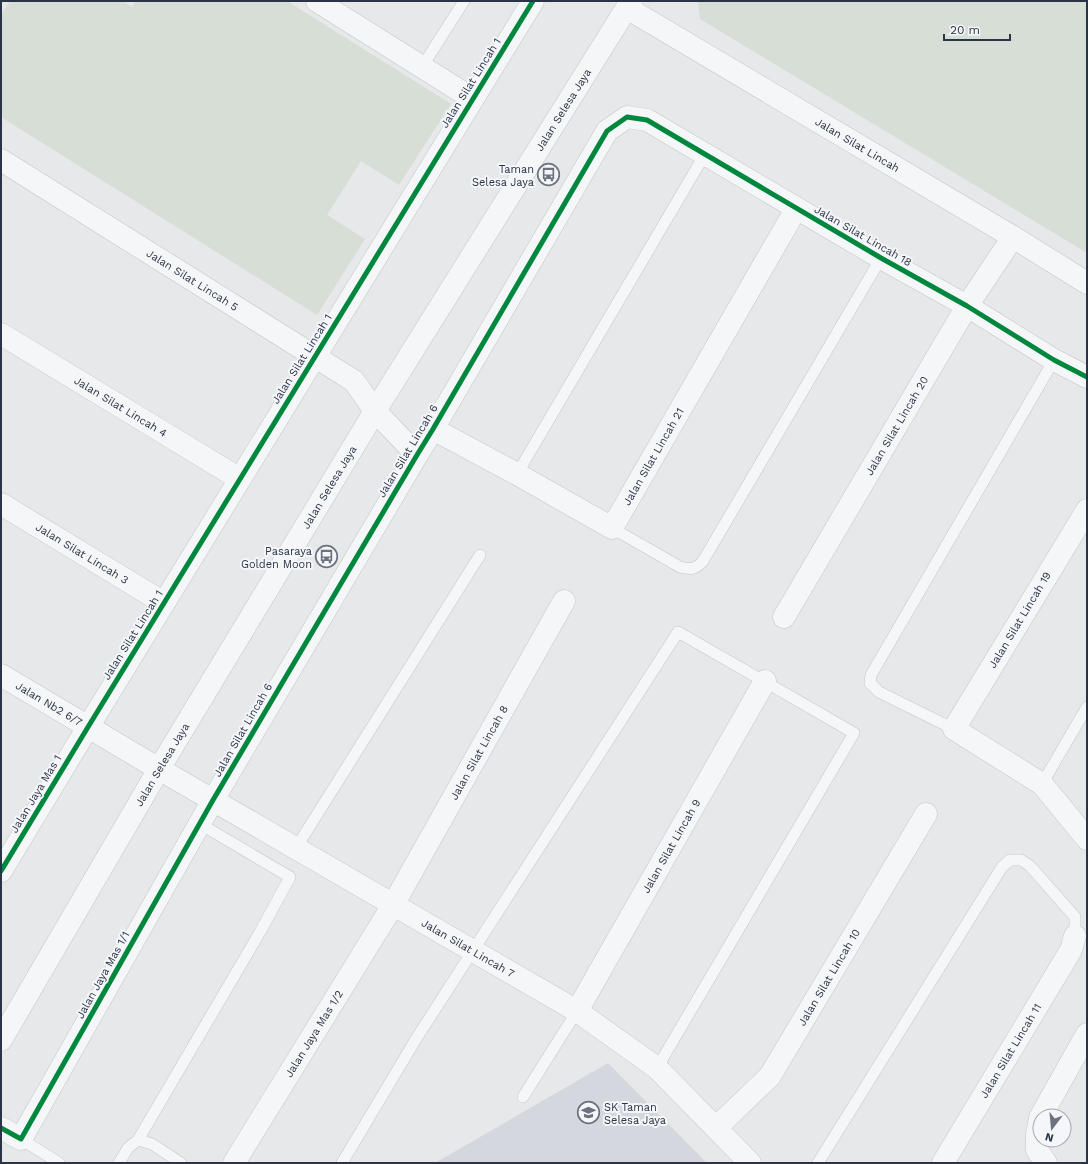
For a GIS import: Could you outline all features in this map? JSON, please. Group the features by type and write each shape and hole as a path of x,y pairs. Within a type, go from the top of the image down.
{"street":[{"path":"317,1 473,99"},
{"name":"Jalan Silat Lincah 1","path":"88,727 533,1"},
{"name":"Jalan Silat Lincah","path":"629,4 1087,283"},
{"name":"Jalan Selesa Jaya","path":"1,1040 159,769 375,411 629,4"},
{"name":"Jalan Silat Lincah 6","path":"213,800 433,429 607,131 627,117"},
{"name":"Jalan Silat Lincah 18","path":"627,117 647,120 796,209 967,306 1054,360 1087,377"},
{"name":"Jalan Silat Lincah 5","path":"1,160 354,381 375,411"},
{"name":"Jalan Silat Lincah 21","path":"612,528 796,209"},
{"name":"Jalan Silat Lincah 20","path":"784,617 967,306 1013,237"},
{"name":"Jalan Silat Lincah 4","path":"1,334 240,479"},
{"name":"Jalan Silat Lincah 6","path":"375,411 417,455"},
{"path":"433,429 517,474 612,528"},
{"name":"Jalan Silat Lincah 3","path":"1,504 164,603"},
{"name":"Jalan Silat Lincah 19","path":"954,729 1087,510"},
{"name":"Jalan Silat Lincah 8","path":"393,905 564,601"},
{"name":"Jalan Nb2 6/7","path":"1,675 159,769"},
{"name":"Jalan Silat Lincah 9","path":"578,1011 765,681"},
{"name":"Jalan Jaya Mas 1","path":"1,871 88,727"},
{"path":"954,729 1042,784 1087,839"},
{"name":"Jalan Silat Lincah 7","path":"159,769 578,1011 657,1068 750,1163"},
{"name":"Jalan Jaya Mas 1/1","path":"21,1139 213,800"},
{"name":"Jalan Silat Lincah 10","path":"716,1128 770,1076 926,814"},
{"name":"Jalan Jaya Mas 1/2","path":"234,1163 393,905"},
{"name":"Jalan Silat Lincah 11","path":"943,1163 1071,950 1075,936"},
{"path":"1047,1108 1087,1034"},
{"path":"1,1128 21,1139"},
{"path":"1037,1148 1046,1163"}],"lane":[{"path":"422,67 464,1"},
{"path":"517,474 705,154"},
{"path":"612,528 680,567 689,569 697,567 703,561 881,258"},
{"path":"954,729 879,692 870,682 871,675 1054,360"},
{"path":"296,848 480,554"},
{"path":"342,1163 416,1039 678,632 854,733 657,1068"},
{"path":"1042,784 1087,707"},
{"path":"119,1163 128,1148 138,1140 260,932 290,877 200,824"},
{"path":"818,1163 1002,867 1010,860 1021,860 1030,866 1075,917 1075,936"},
{"path":"523,1097 578,1011"},
{"path":"21,1139 59,1163"},
{"path":"138,1140 152,1144 181,1163"}],"shaded area":[{"path":"10,1 123,1 132,7 135,1 287,1 451,104 399,185 361,161 327,215 365,239 317,315 1,117 1,15"},
{"path":"698,1 1087,1 1087,253 700,19"},
{"name":"SK Taman Selesa Jaya","path":"608,1063 707,1163 435,1163"}],"cycle path":[{"path":"1,871 533,1"},
{"path":"1,1128 21,1139 213,800 433,429 607,131 627,117 647,120 881,258 967,306 1054,360 1087,377"}],"place":[{"name":"Taman Selesa Jaya","path":"549,175"},
{"name":"Pasaraya Golden Moon","path":"327,557"},
{"name":"SK Taman Selesa Jaya","path":"589,1113"}]}
